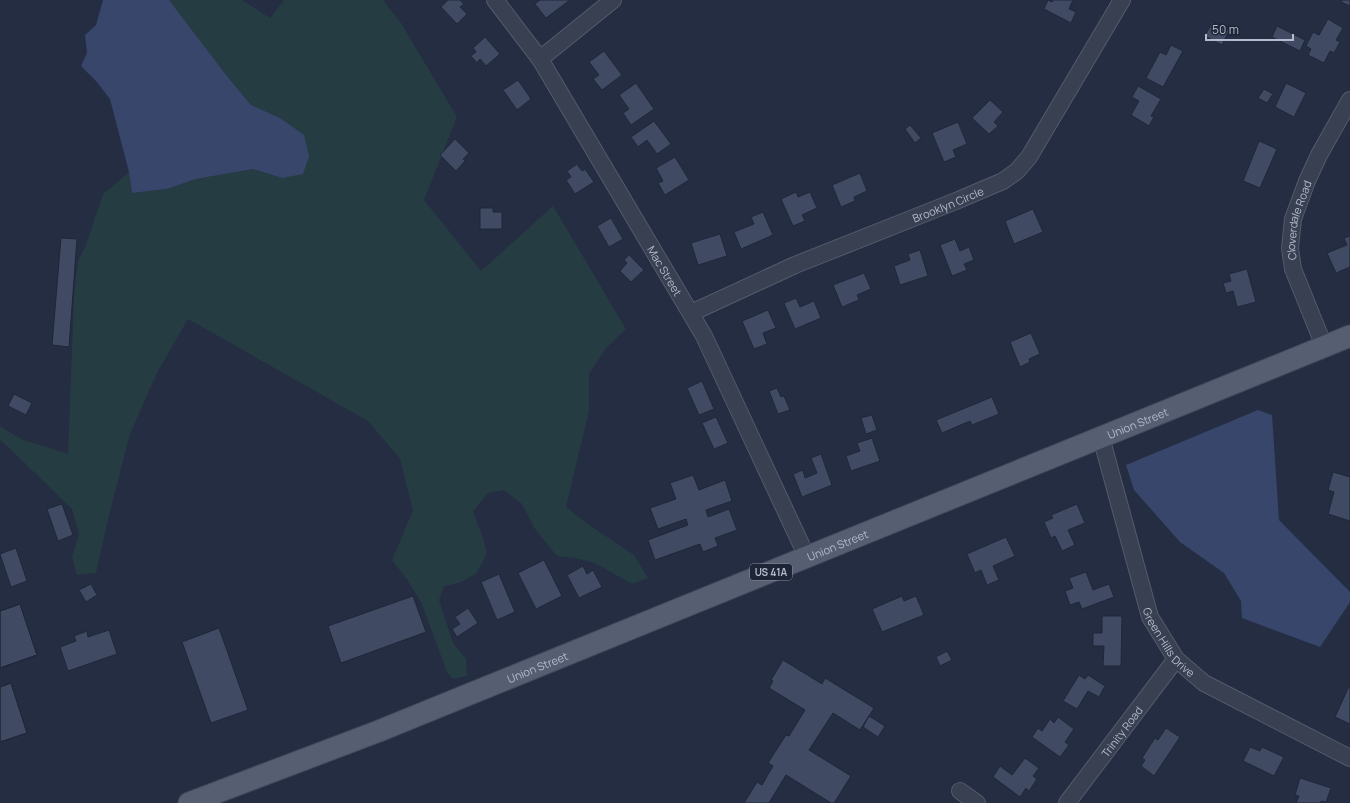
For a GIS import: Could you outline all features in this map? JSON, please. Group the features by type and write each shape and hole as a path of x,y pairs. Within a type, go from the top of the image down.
{"main road":[{"name":"Union Street","path":"189,803 379,731 1350,336"}],"street":[{"name":"Mac Street","path":"495,0 540,59 704,336 807,557"},
{"path":"540,59 613,0"},
{"name":"Brooklyn Circle","path":"691,313 795,265 956,201 1003,181 1012,175 1029,157 1122,0"},
{"name":"Cloverdale Road","path":"1324,346 1293,270 1290,248 1293,219 1307,181 1319,155 1350,100"},
{"name":"Green Hills Drive","path":"1101,437 1150,617 1176,659 1204,683 1350,758"},
{"name":"Trinity Road","path":"1067,803 1176,659"},
{"path":"960,790 977,803"}],"shaded area":[{"path":"169,0 242,0 270,18 284,0 383,0 401,23 457,117 424,200 481,271 553,206 626,329 606,348 589,374 589,411 566,507 585,522 634,555 648,578 632,584 595,563 575,558 557,556 535,529 522,504 504,490 488,493 473,511 487,554 476,574 459,583 444,586 439,600 453,643 466,659 467,676 453,679 447,672 421,602 408,581 392,560 413,510 400,459 368,421 188,319 156,375 130,434 96,573 77,575 72,557 79,534 72,509 0,440 0,426 21,439 68,454 74,296 78,261 86,245 103,194 129,172 132,193 167,189 196,179 253,169 282,178 280,118 251,105"}],"water":[{"path":"103,0 169,0 251,105 280,118 304,135 309,156 303,174 282,178 253,169 196,179 167,189 132,193 129,172 110,99 96,81 81,66 87,53 85,35 96,25"},
{"path":"1258,410 1272,415 1279,520 1350,592 1350,602 1320,647 1242,618 1241,601 1224,573 1180,542 1134,490 1126,465"}],"building":[{"path":"448,0 460,0 464,4 460,7 467,14 457,24 441,7"},
{"path":"540,0 570,0 546,18 535,4"},
{"path":"1048,0 1052,2 1053,0 1073,0 1069,9 1076,12 1071,23 1044,9"},
{"path":"1342,0 1350,0 1350,6 1341,2"},
{"path":"1328,19 1343,28 1336,40 1340,42 1334,53 1330,51 1324,63 1308,55 1311,49 1306,46 1313,32 1319,35"},
{"path":"1212,22 1229,31 1222,45 1205,36"},
{"path":"1277,26 1305,40 1300,51 1272,37"},
{"path":"485,37 500,54 486,66 480,59 477,63 471,56 476,52 473,48"},
{"path":"1171,45 1183,51 1163,87 1146,78 1160,52 1166,55"},
{"path":"604,51 622,75 602,90 593,79 599,75 589,62"},
{"path":"518,80 531,99 517,110 503,90"},
{"path":"636,83 654,109 631,125 623,113 629,109 619,95"},
{"path":"1286,83 1306,93 1294,117 1275,107"},
{"path":"1138,86 1161,99 1151,116 1154,117 1149,126 1131,115 1139,101 1132,97"},
{"path":"1264,89 1273,94 1267,103 1258,98"},
{"path":"990,100 1003,112 994,122 998,126 989,134 972,118"},
{"path":"654,121 671,144 657,154 647,140 638,147 631,137"},
{"path":"958,122 967,144 953,150 956,157 944,162 932,133"},
{"path":"910,125 921,138 915,143 905,129"},
{"path":"455,139 469,153 463,159 465,161 456,171 440,155"},
{"path":"1259,141 1277,149 1260,188 1243,181"},
{"path":"675,157 689,180 665,195 658,183 663,181 656,168"},
{"path":"577,164 582,171 585,169 594,182 575,194 566,180 571,177 567,171"},
{"path":"860,173 867,191 854,197 855,201 841,207 832,185"},
{"path":"796,192 798,197 810,192 817,208 802,215 805,221 793,226 781,199"},
{"path":"480,208 493,208 493,212 502,212 502,229 480,229"},
{"path":"1033,209 1043,232 1014,244 1005,221"},
{"path":"763,212 773,235 741,249 734,232 754,224 751,217"},
{"path":"611,218 623,239 609,247 597,226"},
{"path":"720,234 727,256 698,265 691,243"},
{"path":"1350,236 1350,267 1336,273 1327,253 1347,245 1344,238"},
{"path":"61,238 77,239 69,347 52,345"},
{"path":"955,239 960,251 969,247 974,260 964,264 967,270 952,276 940,245"},
{"path":"920,250 928,276 900,285 894,266 910,260 908,254"},
{"path":"629,255 644,270 631,282 620,271 627,263 624,260"},
{"path":"1247,269 1256,302 1237,307 1233,291 1226,293 1223,283 1231,281 1229,274"},
{"path":"864,273 871,289 857,295 859,300 842,307 833,285"},
{"path":"796,298 800,307 814,301 821,318 795,329 784,303"},
{"path":"768,310 776,328 763,333 767,344 754,349 742,321"},
{"path":"1031,333 1040,354 1029,359 1030,362 1020,367 1010,342"},
{"path":"702,381 714,409 699,415 687,388"},
{"path":"777,388 781,397 784,396 790,410 778,414 769,391"},
{"path":"14,394 32,403 26,415 8,406"},
{"path":"992,397 999,414 972,425 970,421 942,433 936,420"},
{"path":"872,415 877,430 866,434 861,418"},
{"path":"716,417 728,443 714,449 702,423"},
{"path":"872,438 880,461 851,471 846,456 860,451 857,443"},
{"path":"821,454 832,485 802,497 793,474 803,470 805,478 817,473 811,458"},
{"path":"1333,472 1350,477 1350,521 1328,514 1334,492 1328,490"},
{"path":"693,475 699,490 725,480 732,501 706,510 708,517 729,509 737,530 715,538 718,546 703,552 700,544 655,560 648,540 688,525 686,519 658,529 650,508 676,499 670,483"},
{"path":"62,504 73,535 58,541 47,509"},
{"path":"1077,504 1085,523 1068,530 1075,545 1062,551 1055,536 1051,538 1044,522 1053,518 1051,515"},
{"path":"1006,537 1015,556 993,566 999,580 987,585 981,570 975,573 967,554"},
{"path":"16,548 27,581 11,587 0,554"},
{"path":"544,560 562,596 536,609 518,573"},
{"path":"583,566 587,574 593,570 602,587 579,598 567,575"},
{"path":"1086,572 1093,590 1109,584 1114,597 1082,609 1079,602 1070,605 1065,591 1073,588 1069,578"},
{"path":"499,574 515,612 497,620 481,582"},
{"path":"91,584 97,595 86,602 79,590"},
{"path":"413,596 426,632 341,663 328,626"},
{"path":"902,596 904,601 916,596 924,615 882,632 872,609"},
{"path":"20,604 37,655 0,668 0,611"},
{"path":"20,604 37,655 0,668 0,611"},
{"path":"468,608 478,623 457,637 452,629 460,624 455,617"},
{"path":"1102,616 1122,616 1121,666 1103,666 1104,646 1093,646 1093,633 1102,633"},
{"path":"219,628 248,710 211,723 182,642"},
{"path":"109,630 117,654 68,671 60,647 76,641 74,636 87,631 88,637"},
{"path":"947,651 952,660 940,666 936,657"},
{"path":"783,660 822,684 825,678 874,708 860,730 833,713 809,750 851,776 834,803 831,803 786,775 769,803 744,803 757,782 762,785 773,766 768,763 786,735 789,736 805,710 769,688 773,681 771,680"},
{"path":"1079,675 1085,679 1088,675 1105,686 1099,697 1088,691 1077,709 1063,701"},
{"path":"11,683 27,733 0,742 0,687"},
{"path":"11,683 27,733 0,742 0,687"},
{"path":"1350,684 1350,724 1335,717"},
{"path":"869,716 885,726 878,737 863,727"},
{"path":"1058,717 1074,729 1065,742 1069,745 1060,757 1032,737 1038,728 1042,731 1050,719 1054,723"},
{"path":"1166,728 1180,737 1154,776 1141,766 1145,760 1142,758 1155,738 1158,740"},
{"path":"1250,747 1260,751 1262,747 1284,757 1274,776 1243,761"},
{"path":"1025,758 1039,768 1033,776 1037,779 1029,791 1026,788 1020,797 993,777 1000,766 1012,775"},
{"path":"1300,778 1331,788 1326,802 1296,803 1299,796 1295,795"}]}
